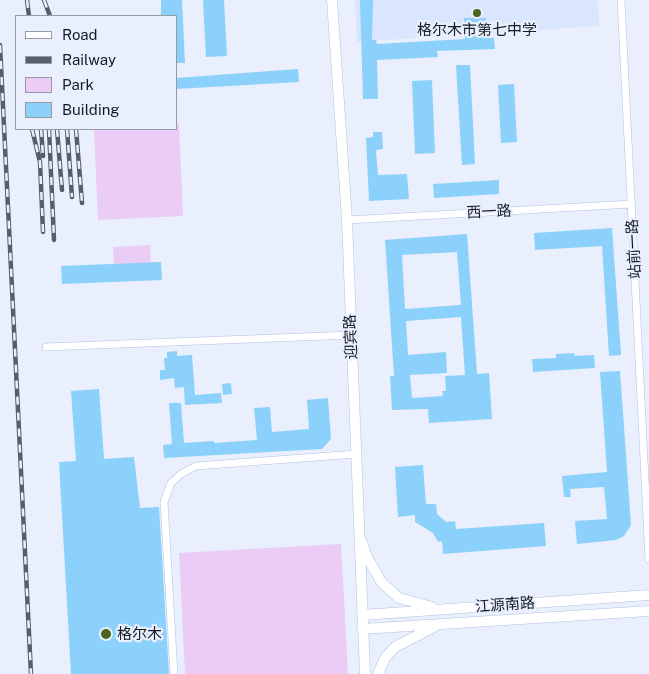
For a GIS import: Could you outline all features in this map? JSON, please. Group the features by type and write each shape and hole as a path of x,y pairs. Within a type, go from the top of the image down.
{"main road":[{"name":"迎宾路","path":"332,0 347,220 365,674"},
{"path":"358,529 367,557 382,582 399,598 441,609"},
{"name":"江源南路","path":"362,615 649,595"},
{"name":"江源南路","path":"362,629 649,611"},
{"path":"378,674 385,658 395,647 438,624"}],"street":[{"name":"站前一路","path":"621,0 649,559"},
{"name":"西一路","path":"347,220 632,204"},
{"path":"46,347 351,335"},
{"path":"174,674 164,502 171,483 181,474 196,466 356,454"}],"shaded area":[{"name":"格尔木市第七中学","path":"355,0 598,0 599,26 357,42"}],"green space":[{"path":"179,123 183,216 98,220 94,130 178,130"},
{"path":"150,245 151,265 114,267 113,247"},
{"path":"341,544 348,674 185,674 179,553"}],"building":[{"path":"161,0 182,0 185,63 178,63 178,15 161,15"},
{"path":"203,0 224,0 227,56 206,57"},
{"path":"360,0 373,0 372,40 376,40 377,44 465,39 464,18 486,18 487,38 494,38 495,49 437,51 438,57 377,60 378,99 363,99"},
{"path":"456,65 470,65 475,164 462,165"},
{"path":"298,69 299,82 178,89 178,78"},
{"path":"432,80 435,153 415,154 412,81"},
{"path":"514,84 517,142 501,143 498,85"},
{"path":"373,132 382,132 383,149 376,150 378,175 407,174 409,199 369,201 366,138 373,137"},
{"path":"499,180 499,194 434,198 433,184"},
{"path":"612,228 621,355 609,356 602,246 535,250 534,233"},
{"path":"467,234 477,374 489,373 492,419 429,423 428,409 392,410 390,376 394,376 385,240","holes":["457,252 461,305 405,309 402,255","461,317 465,375 445,376 446,391 442,391 443,396 412,398 410,375 447,373 446,352 408,355 406,321"]},
{"path":"161,262 162,280 62,284 61,266"},
{"path":"177,351 177,356 192,355 195,395 221,393 222,403 185,405 184,387 175,388 174,378 160,380 160,370 165,370 164,358 167,358 167,352"},
{"path":"574,353 575,356 594,355 595,368 533,372 532,359 556,358 556,354"},
{"path":"620,371 631,525 624,536 616,540 577,544 575,521 607,519 604,487 570,489 571,497 564,497 562,476 607,472 600,372"},
{"path":"231,383 232,394 223,395 222,384"},
{"path":"99,389 104,459 134,457 140,508 159,507 169,674 71,674 59,462 76,461 71,391"},
{"path":"328,398 331,439 322,449 164,458 163,445 172,444 169,403 181,403 184,443 214,441 214,443 257,440 254,408 270,407 272,432 309,429 307,400"},
{"path":"423,465 426,504 436,504 437,514 446,522 455,521 456,529 544,523 546,546 443,554 442,541 438,542 433,533 415,522 415,515 398,517 395,467"}],"railway":[{"path":"27,0 29,15"},
{"path":"44,0 50,15"},
{"path":"0,45 31,674"},
{"path":"32,130 40,162 43,232"},
{"path":"41,130 43,156"},
{"path":"49,130 54,240"},
{"path":"57,130 62,190"},
{"path":"67,130 72,197"},
{"path":"76,130 82,203"}],"place":[{"name":"格尔木市第七中学","path":"477,13"},
{"name":"格尔木","path":"106,634"}]}
